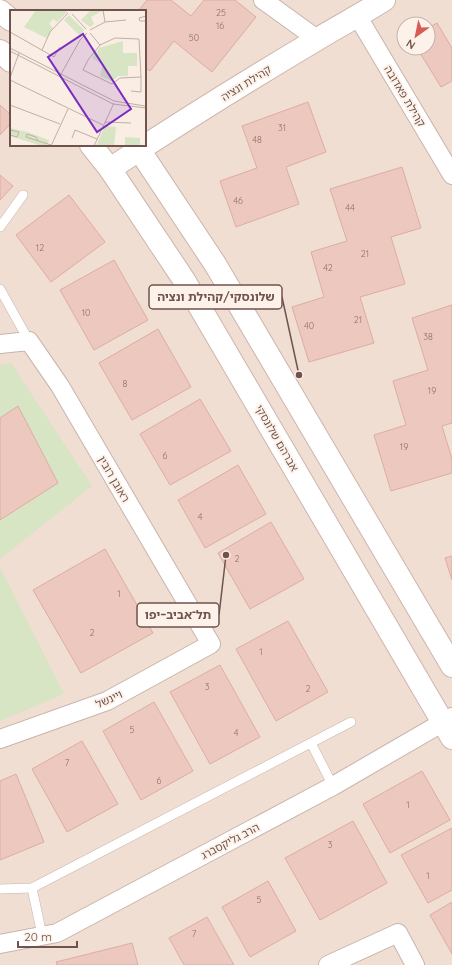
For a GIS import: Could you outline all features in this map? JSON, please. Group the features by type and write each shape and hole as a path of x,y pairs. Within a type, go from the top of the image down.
{"street":[{"path":"263,0 317,39"},
{"name":"קהילת ונציה","path":"146,142 317,39 358,17 384,0"},
{"path":"0,11 10,19"},
{"name":"קהילת פאדובה","path":"358,17 452,175"},
{"path":"0,50 10,60"},
{"name":"אברהם שלונסקי","path":"92,146 110,169 184,280 449,726"},
{"path":"138,147 215,264 452,666"},
{"name":"קהילת ונציה","path":"110,169 138,147"},
{"path":"0,344 29,341"},
{"name":"ראובן רובין","path":"29,341 60,386 211,644"},
{"name":"ויינשל","path":"0,739 107,701 211,644"},
{"name":"הרב גליקסברג","path":"0,944 57,933 449,726"},
{"path":"328,965 398,933 415,965"}],"lane":[{"path":"0,227 23,195"},
{"path":"0,289 29,341"},
{"path":"0,889 32,888 351,722"},
{"path":"311,743 333,786"},
{"path":"32,888 42,936"}],"shaded area":[{"path":"0,0 452,0 452,965 0,965"}],"green space":[{"path":"11,363 92,486 0,559 0,365"},
{"path":"0,567 64,694 0,721"}],"building":[{"path":"147,0 171,0 191,16 204,0 235,0 256,17 212,72 174,41 150,71 146,69 146,10 139,10"},
{"path":"436,24 452,48 452,81 441,87 422,56 436,56"},
{"path":"308,102 326,152 286,167 299,204 236,227 220,181 257,168 242,126"},
{"path":"0,105 10,114 10,124 0,135"},
{"path":"402,167 421,228 391,237 405,284 360,297 374,343 309,362 292,307 324,297 311,252 347,241 330,189"},
{"path":"0,175 13,186 0,200"},
{"path":"69,195 105,242 51,282 16,235"},
{"path":"114,260 148,320 94,350 60,290"},
{"path":"452,305 452,423 442,426 452,459 452,473 391,491 374,435 406,425 393,381 428,370 412,318"},
{"path":"158,329 191,387 132,420 99,363"},
{"path":"200,399 231,451 170,485 140,434"},
{"path":"18,406 58,483 0,520 0,418"},
{"path":"238,465 266,514 205,548 178,500"},
{"path":"271,522 304,579 250,609 218,553"},
{"path":"105,549 153,633 81,673 33,590"},
{"path":"452,556 452,580 445,558"},
{"path":"288,621 328,692 276,721 236,649"},
{"path":"220,665 260,737 210,764 170,692"},
{"path":"154,702 193,771 141,800 103,731"},
{"path":"82,741 118,804 67,832 32,769"},
{"path":"422,771 450,820 390,853 363,804"},
{"path":"16,774 44,842 0,860 0,781"},
{"path":"353,821 387,883 320,920 285,858"},
{"path":"452,828 452,890 428,903 401,855"},
{"path":"268,881 296,931 250,957 222,907"},
{"path":"452,902 452,954 430,915"},
{"path":"207,917 234,965 184,965 169,938"},
{"path":"132,943 138,965 57,965 56,962"}],"place":[{"name":"שלונסקי/קהילת ונציה","path":"299,375"},
{"name":"תל־אביב–יפו","path":"226,555"}]}
